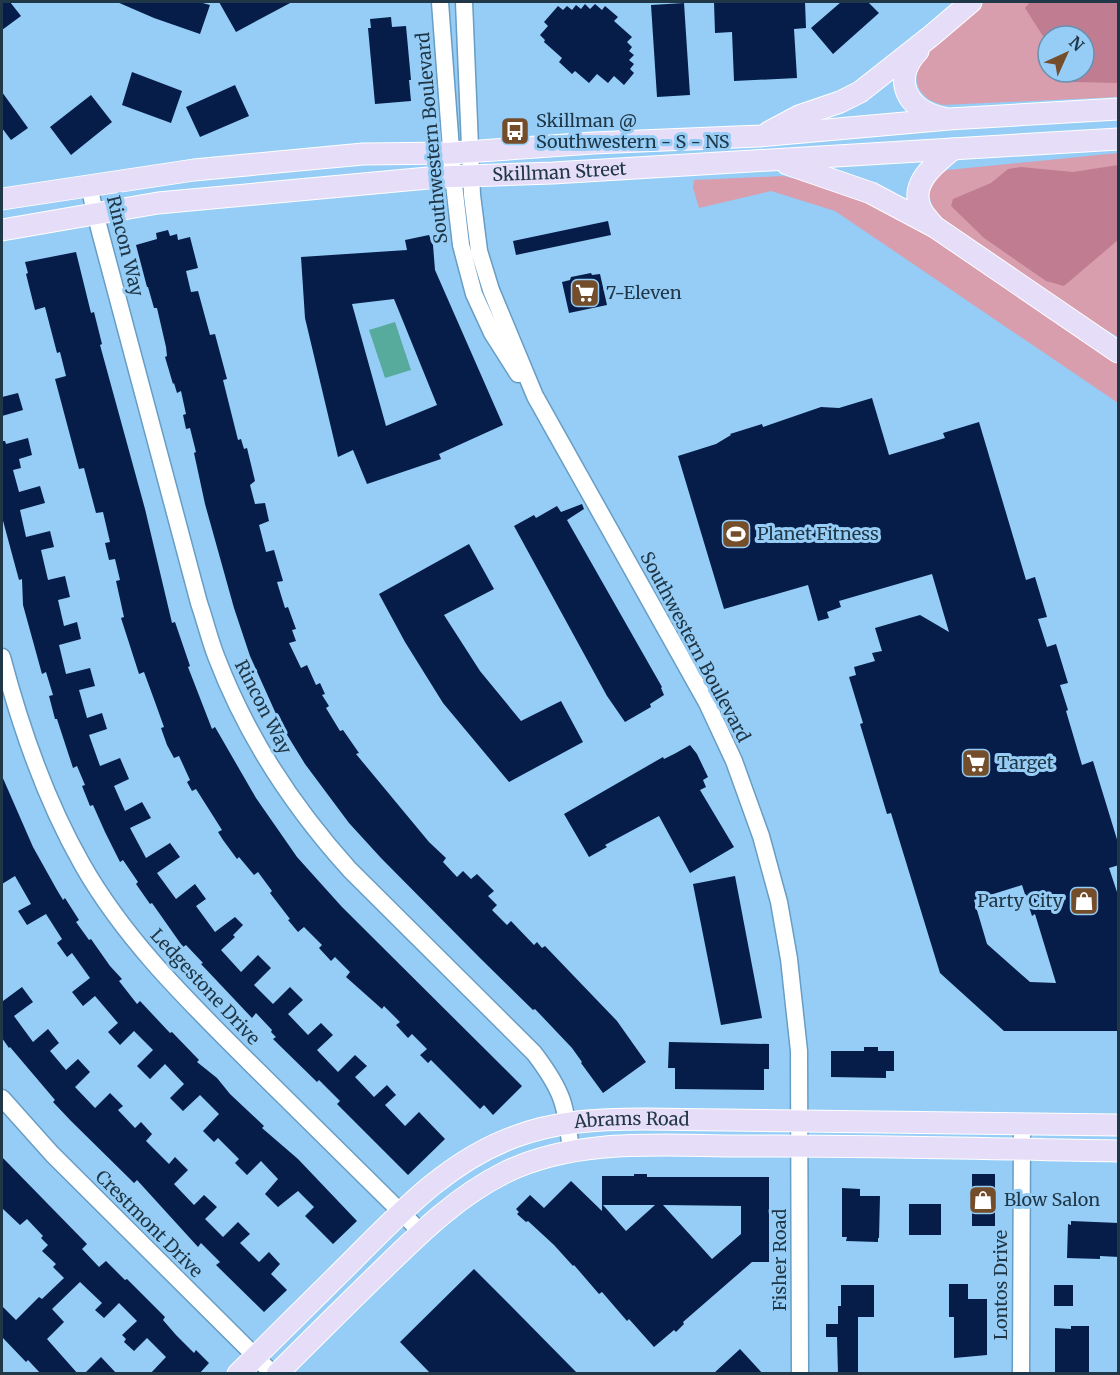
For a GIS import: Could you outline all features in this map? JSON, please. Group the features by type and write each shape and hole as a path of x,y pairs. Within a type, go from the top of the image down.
{"main road":[{"path":"760,136 799,116 861,92 971,2"},
{"path":"931,36 910,60 905,75 905,87 910,99 919,109 928,115 949,119"},
{"name":"Skillman Street","path":"2,199 194,170 363,154 462,152 760,136 949,119 1119,109"},
{"name":"Skillman Street","path":"2,230 95,213 210,198 462,176 678,166 1119,139"},
{"path":"672,140 678,166"},
{"path":"935,227 919,204 922,179 954,149"},
{"path":"776,160 871,193 935,227 1119,350"},
{"name":"Abrams Road","path":"238,1374 401,1212 435,1182 478,1155 513,1137 568,1123 597,1119 1119,1125"},
{"name":"Abrams Road","path":"275,1374 421,1232 451,1206 490,1180 527,1163 571,1151 621,1146 800,1146 1119,1151"},
{"path":"478,1155 490,1180"}],"street":[{"name":"Southwestern Boulevard","path":"440,2 462,152"},
{"name":"Southwestern Boulevard","path":"464,2 461,245 474,294 492,333 512,366 535,396 707,703 734,761 761,836 779,903 789,959 799,1051 800,1146"},
{"name":"Rincon Way","path":"89,185 199,603 216,656 243,716 294,803 322,839 350,870 534,1053 553,1078 565,1105 571,1151"},
{"name":"Ledgestone Drive","path":"2,657 19,720 60,823 83,866 114,914 151,962 191,1005 421,1232"},
{"name":"Crestmont Drive","path":"2,1098 52,1154 255,1357 275,1374"},
{"name":"Lontos Drive","path":"1021,1374 1020,1150 1022,1124"},
{"name":"Fisher Road","path":"800,1146 800,1374"}],"shaded area":[{"path":"985,2 1118,2 1118,97 943,105 935,102 922,94 918,86 917,75 929,51 952,28"},
{"path":"1030,2 1118,2 1118,83 1096,83 1096,24 1036,25 1025,8"},
{"path":"1118,153 1118,337 1082,316 943,221 931,200 931,188 934,182 947,170"},
{"path":"1118,165 1118,240 1064,286 1046,281 984,238 951,206 953,199 991,183 1008,169 1021,167 1073,172"},
{"path":"783,176 841,189 900,212 1118,359 1118,403 835,211 771,191 699,208 693,188 694,180"},
{"path":"395,322 411,370 385,378 369,330"}],"building":[{"path":"2,2 10,2 21,16 2,30"},
{"path":"117,2 199,2 210,5 200,34"},
{"path":"219,2 292,2 236,32"},
{"path":"714,2 805,2 806,28 794,29 797,78 734,81 732,32 715,33"},
{"path":"841,2 868,2 879,13 833,54 811,28"},
{"path":"684,3 690,95 657,97 651,5"},
{"path":"585,4 590,9 595,4 602,10 605,6 618,17 614,21 632,37 627,42 632,47 629,51 634,55 629,60 634,64 630,69 634,73 624,85 614,76 608,83 597,74 589,83 575,71 572,74 559,62 562,58 544,42 545,40 540,35 548,26 544,22 558,6 563,10 567,6 572,10 576,5 581,9"},
{"path":"391,17 392,27 406,26 411,101 375,104 368,28 371,28 370,19"},
{"path":"132,72 182,91 171,123 122,105"},
{"path":"235,85 249,116 200,137 186,107"},
{"path":"2,92 28,128 11,140 2,128"},
{"path":"91,95 112,122 71,155 50,127"},
{"name":"7-Eleven","path":"608,221 611,235 516,255 513,241"},
{"path":"168,230 170,236 177,234 178,240 190,237 198,268 186,271 191,292 198,291 210,335 215,334 227,379 223,380 238,440 241,439 244,449 247,448 255,481 250,485 255,504 265,503 269,521 259,525 266,552 274,550 283,581 277,582 285,608 288,607 296,629 292,630 296,641 289,643 301,668 307,665 316,685 320,683 325,694 322,695 329,706 326,708 340,731 343,730 359,753 356,754 429,842 446,858 443,862 457,877 463,871 471,879 477,874 494,891 488,896 497,905 492,910 507,925 511,921 534,945 537,942 542,948 545,946 617,1021 646,1062 603,1093 572,1048 535,1009 533,1010 480,958 349,823 305,764 281,725 250,656 234,608 205,504 190,428 186,429 183,415 186,414 181,391 177,393 173,384 165,357 167,356 166,347 157,308 154,308 147,287 136,245 157,239 156,233"},
{"path":"429,235 433,245 435,270 503,425 439,454 441,459 367,484 353,450 338,457 305,318 301,257 407,250 405,240","holes":["394,299 437,405 386,426 352,304"]},
{"path":"76,252 91,313 94,312 102,344 100,345 145,509 172,623 175,622 190,666 188,667 212,729 215,727 256,798 297,857 342,907 522,1086 493,1115 484,1105 480,1109 431,1060 428,1063 420,1055 427,1049 412,1034 408,1038 396,1025 400,1022 384,1006 382,1009 346,977 350,972 335,957 331,961 319,948 322,945 304,927 298,932 258,872 254,875 239,857 237,859 223,840 218,832 222,830 196,789 192,791 187,782 190,780 179,756 174,758 167,745 161,728 164,727 155,702 144,672 139,674 121,618 124,617 116,581 120,580 115,559 109,560 105,543 110,542 103,512 96,513 84,468 79,469 55,379 66,376 60,352 57,353 45,307 35,310 26,274 28,273 25,262"},
{"name":"7-Eleven","path":"591,273 592,275 600,274 607,305 569,313 562,282 570,280 571,277"},
{"path":"18,393 23,410 2,416 2,397"},
{"path":"872,398 889,455 945,438 943,433 979,422 1026,580 1035,577 1047,617 1038,619 1047,647 1056,644 1068,683 1060,685 1082,765 1093,761 1119,846 1119,865 1109,868 1119,898 1119,1031 1004,1031 940,973 891,813 887,814 860,724 863,723 849,677 856,675 854,667 875,661 872,653 882,651 875,628 920,615 949,632 932,574 839,601 841,607 827,612 829,618 818,621 808,585 724,609 678,456 716,444 730,434 762,424 763,427 821,407 839,408","holes":["1022,885 1032,916 1035,914 1056,983 1030,982 987,944 974,900"]},
{"path":"28,438 32,455 19,459 21,468 13,470 19,492 40,486 45,503 20,510 26,537 50,531 54,547 41,550 48,580 65,576 70,597 58,600 64,626 77,622 81,639 59,645 66,674 90,668 95,686 79,690 87,718 102,713 107,729 89,735 100,766 120,758 129,779 114,786 125,811 142,802 151,818 130,828 146,858 170,843 180,857 157,873 176,899 195,884 206,899 196,906 215,932 235,917 243,925 233,935 235,937 221,950 241,972 258,955 271,968 254,985 273,1004 290,987 303,1000 288,1014 308,1035 321,1023 333,1035 317,1050 338,1072 355,1055 367,1066 355,1077 374,1097 387,1085 396,1095 385,1105 405,1126 419,1112 445,1139 408,1175 337,1104 340,1101 273,1039 276,1037 271,1032 272,1030 256,1013 252,1018 186,945 183,947 136,884 138,882 123,860 120,862 93,805 90,806 82,786 85,785 77,766 73,768 57,719 55,719 49,696 53,695 46,672 42,674 23,605 22,579 19,580 2,517 2,441 6,444"},
{"path":"582,504 584,509 567,520 662,687 664,695 650,704 651,707 625,722 607,696 514,526 534,515 536,518 557,506 561,512"},
{"path":"469,544 494,589 444,615 480,671 521,721 561,701 583,742 509,782 443,703 405,642 379,594"},
{"path":"690,745 708,777 703,780 706,787 700,790 734,847 690,873 659,816 605,845 607,847 589,857 564,814 663,757 664,759"},
{"path":"2,776 33,847 57,890 79,920 76,922 122,979 119,981 137,1004 140,1001 170,1033 172,1032 199,1060 197,1062 217,1078 230,1094 264,1126 262,1128 298,1159 357,1221 333,1244 305,1216 314,1207 298,1191 278,1207 265,1194 278,1179 261,1161 247,1175 235,1163 239,1159 218,1138 214,1142 203,1131 219,1114 200,1095 183,1111 170,1098 184,1084 165,1064 150,1079 137,1066 153,1050 134,1031 120,1045 108,1032 118,1023 95,996 83,1006 72,992 90,978 72,953 67,957 57,943 62,939 46,914 27,925 18,911 31,904 15,876 2,884"},
{"path":"735,876 762,1018 721,1025 693,884"},
{"path":"22,987 33,1002 14,1016 33,1042 48,1029 59,1043 50,1051 66,1070 78,1059 90,1072 75,1087 95,1108 110,1093 123,1106 118,1110 135,1128 141,1122 152,1134 146,1141 169,1164 175,1157 188,1170 174,1184 194,1205 204,1195 217,1207 205,1219 223,1237 238,1222 250,1234 240,1243 259,1262 269,1252 280,1264 271,1274 287,1290 264,1312 216,1265 220,1262 201,1243 198,1247 137,1180 134,1183 71,1121 9,1048 2,1038 2,999 3,1001"},
{"path":"669,1042 769,1044 769,1069 764,1069 764,1090 675,1089 675,1068 668,1068"},
{"path":"864,1047 878,1047 878,1051 894,1051 894,1071 886,1071 886,1078 831,1077 831,1051 864,1051"},
{"path":"2,1157 87,1244 82,1249 99,1267 106,1261 125,1280 127,1279 165,1317 163,1320 176,1335 194,1353 196,1350 209,1363 199,1374 150,1374 166,1357 147,1338 134,1351 124,1342 126,1339 122,1335 137,1321 119,1303 104,1318 95,1310 102,1303 80,1282 52,1309 64,1322 47,1339 78,1374 41,1374 2,1337 2,1306 16,1320 39,1297 42,1299 64,1278 53,1267 56,1264 42,1251 48,1245 41,1238 43,1236 27,1219 20,1225 2,1208"},
{"path":"634,1174 647,1174 647,1177 769,1177 769,1262 752,1262 683,1322 684,1324 676,1332 674,1330 654,1347 602,1292 599,1294 554,1245 517,1214 519,1212 516,1209 530,1195 544,1208 571,1181 602,1211 602,1176 634,1176","holes":["603,1205 655,1205 626,1231","663,1205 741,1206 741,1234 712,1259"]},
{"name":"Blow Salon","path":"972,1174 995,1174 995,1226 972,1226"},
{"path":"842,1188 860,1189 860,1196 880,1196 878,1242 846,1241 847,1237 842,1237"},
{"path":"909,1204 941,1204 941,1235 909,1235"},
{"path":"1071,1221 1119,1223 1119,1257 1067,1258 1068,1224 1071,1225"},
{"path":"474,1269 578,1374 431,1374 400,1342"},
{"path":"949,1284 968,1284 968,1299 987,1299 987,1355 954,1358 954,1317 949,1317"},
{"path":"841,1285 874,1285 874,1317 858,1317 858,1374 838,1374 837,1337 826,1337 826,1324 838,1324"},
{"path":"1054,1285 1073,1285 1073,1306 1054,1306"},
{"path":"1071,1326 1089,1326 1089,1374 1055,1374 1055,1328 1071,1329"},
{"path":"740,1349 763,1374 713,1374"},
{"path":"101,1357 117,1374 84,1374"}],"place":[{"name":"Skillman @ Southwestern - S - NS","path":"515,131"},
{"name":"7-Eleven","path":"585,293"},
{"name":"Planet Fitness","path":"736,534"},
{"name":"Target","path":"976,763"},
{"name":"Party City","path":"1084,901"},
{"name":"Blow Salon","path":"983,1200"}]}
